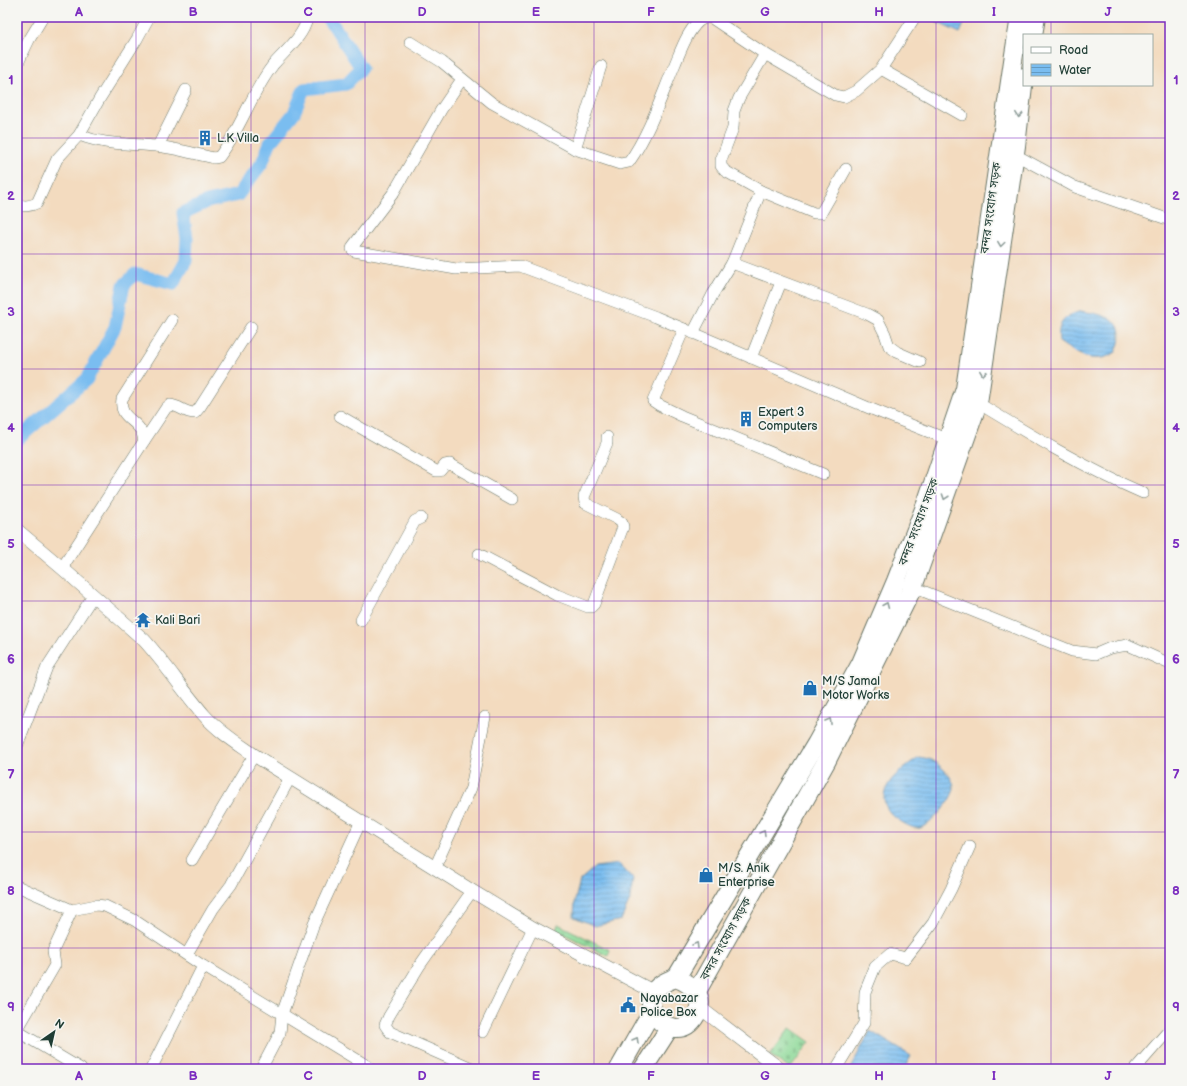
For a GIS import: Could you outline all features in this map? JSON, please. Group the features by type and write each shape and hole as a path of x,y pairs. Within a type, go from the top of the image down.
{"highway":[{"name":"বন্দর সংযোগ সড়ক","path":"698,999 827,760 913,587 978,403 1011,146 1020,17"},
{"path":"1033,34 1036,17"},
{"name":"বন্দর সংযোগ সড়ক","path":"676,978 816,744 861,663 896,581 926,504 966,389 1023,82"},
{"path":"676,978 691,986 698,999 697,1015 692,1021 678,1028 662,1024 652,1012 651,1004 654,992 662,984 676,978"},
{"path":"619,1069 652,1012"},
{"path":"643,1069 670,1027"}],"street":[{"path":"17,65 29,40 43,17"},
{"path":"17,204 32,205 37,203 57,159 79,134 149,17"},
{"path":"410,42 442,62 492,103 575,149 620,164 628,162 635,154 686,40 698,22 704,18 710,17 765,54 835,95 844,96 856,91 881,69 915,17"},
{"path":"79,134 94,141 158,146 214,158 219,157 269,71 305,26 306,18"},
{"path":"765,54 739,98 734,111 733,128 721,160 721,166 725,171 761,191 814,213 821,213 846,169"},
{"path":"575,149 601,66"},
{"path":"881,69 962,115"},
{"path":"462,79 441,110 394,192 353,246 352,249 354,251 456,269 520,266 689,331 869,408 949,440"},
{"path":"158,146 186,90"},
{"path":"1011,146 1075,187 1170,220"},
{"path":"761,191 732,263 689,331 653,401 659,406 682,416 823,474"},
{"path":"732,263 867,314 878,320 889,346 897,352 920,362"},
{"path":"751,358 781,282"},
{"path":"144,441 141,431 125,415 121,407 122,400 172,320"},
{"path":"62,568 166,408 170,405 177,406 188,413 195,413 250,327"},
{"path":"978,403 1018,428 1102,475 1143,493"},
{"path":"340,416 436,471 440,471 446,465 450,464 512,499"},
{"path":"479,554 557,595 591,607 594,604 623,527 622,522 585,503 584,497 607,443 607,437"},
{"path":"361,620 415,521 421,518"},
{"path":"17,530 152,648 210,721 221,732 290,778 533,928 654,992"},
{"path":"896,581 1072,650 1096,654 1110,648 1128,645 1170,664"},
{"path":"17,746 47,667 93,596"},
{"path":"435,867 471,788 485,717"},
{"path":"192,860 254,755"},
{"path":"187,954 213,909 231,885 290,778"},
{"path":"262,1069 280,1033 282,1014 313,926 361,822"},
{"path":"836,1069 864,1022 865,992 875,967 890,954 906,958 933,923 970,846"},
{"path":"17,886 72,910 96,905 105,906 134,920 203,966 369,1067"},
{"path":"472,891 420,965 385,1025 390,1032 474,1069"},
{"path":"72,910 53,951 55,965 17,1030 81,1069"},
{"path":"483,1032 533,928"},
{"path":"151,1069 203,966"},
{"path":"698,999 780,1069"},
{"path":"1135,1069 1170,1029"}],"green space":[{"path":"558,924 610,950 608,956 556,930"},
{"path":"790,1028 810,1042 790,1069 770,1055"}],"water":[{"path":"938,17 967,17 960,33 936,22"},
{"path":"1081,311 1106,317 1116,324 1119,329 1120,336 1116,352 1101,358 1087,357 1080,355 1059,342 1059,330 1062,322 1066,318"},
{"path":"919,757 931,760 942,768 949,775 954,787 950,798 936,817 925,826 918,828 905,824 893,815 886,806 884,797 891,780"},
{"path":"619,864 633,879 630,900 621,920 595,926 574,917 575,900 580,880 595,867"},
{"path":"870,1031 911,1056 904,1069 850,1069"}],"waterway":[{"path":"17,440 87,379 115,327 124,285 135,274 173,284 186,261 187,238 183,213 207,202 238,195 262,163 270,143 294,113 304,89 346,84 361,68 334,26 326,17"}],"place":[{"name":"L.K Villa","path":"205,138"},
{"name":"Expert 3 Computers","path":"746,419"},
{"name":"Kali Bari","path":"143,620"},
{"name":"M/S Jamal Motor Works","path":"810,688"},
{"name":"M/S. Anik Enterprise","path":"706,875"},
{"name":"Nayabazar Police Box","path":"628,1005"}]}
